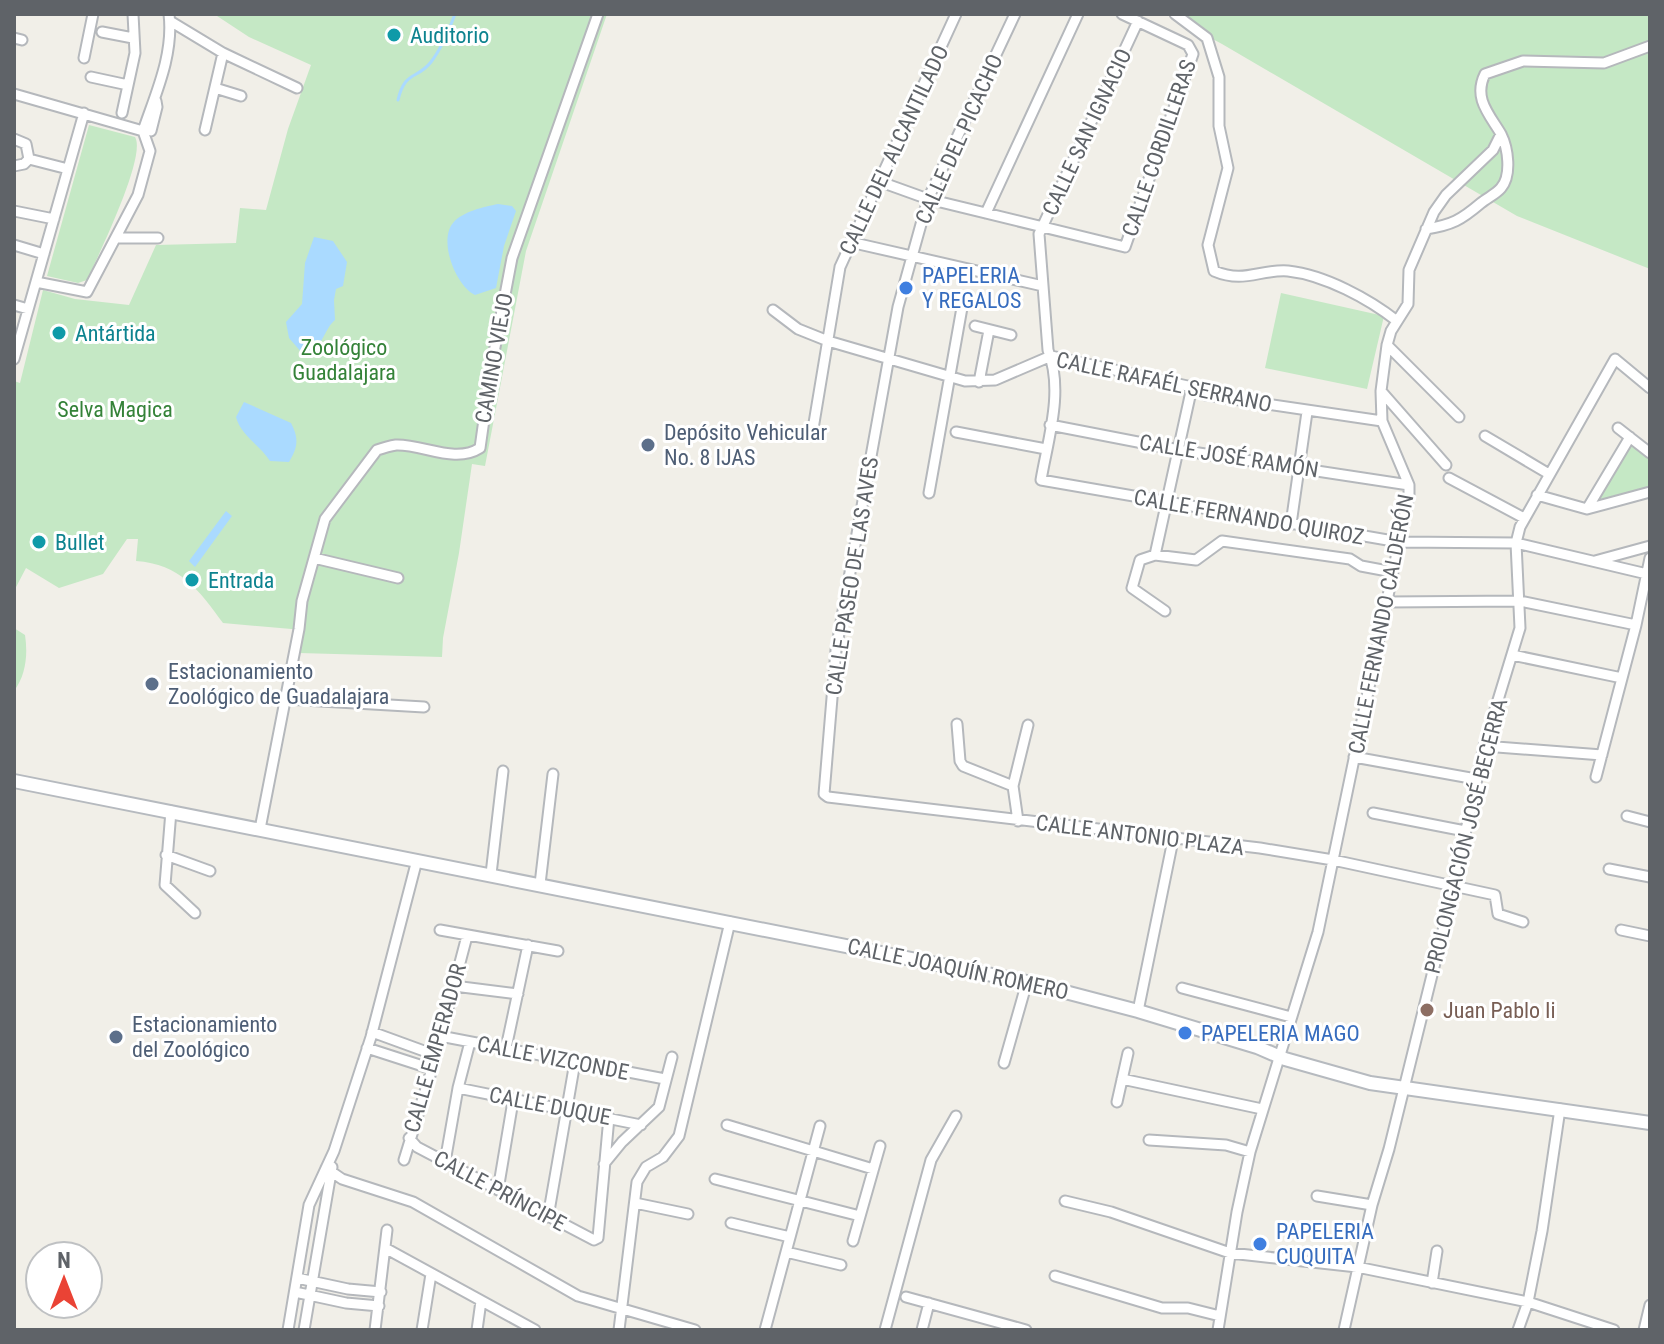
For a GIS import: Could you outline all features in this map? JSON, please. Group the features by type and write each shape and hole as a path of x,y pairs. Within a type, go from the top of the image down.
{"street":[{"path":"84,58 93,14"},
{"path":"122,113 135,53 133,14"},
{"name":"CAMINO VIEJO","path":"260,829 302,601 325,519 377,450 397,445 458,454 471,453 480,448 512,258 598,14"},
{"name":"CALLE DEL ALCANTILADO","path":"813,429 840,267 956,14"},
{"name":"CALLE DEL PICACHO","path":"888,359 898,307 928,199 1015,14"},
{"path":"986,213 1078,14"},
{"path":"1122,14 1138,21"},
{"path":"1175,14 1207,38 1219,77 1219,126 1228,168 1208,245 1214,271 1230,278 1286,271 1318,278 1374,303 1397,321"},
{"path":"36,282 87,292 117,238 138,195 149,160 147,133 157,107 169,18 223,53 297,88"},
{"name":"CALLE CORDILLERAS","path":"1042,229 1125,247 1192,49 1138,21"},
{"name":"CALLE SAN IGNACIO","path":"1041,480 1056,387 1039,234 1138,21"},
{"path":"102,32 133,38"},
{"path":"1426,229 1458,221 1502,188 1507,174 1507,156 1501,134 1480,99 1479,85 1485,74 1523,61 1604,63 1650,46"},
{"path":"205,130 223,53"},
{"path":"91,77 128,85"},
{"path":"215,88 241,96"},
{"path":"14,94 147,133"},
{"path":"14,359 84,113"},
{"name":"CALLE FERNANDO CALDERÓN","path":"1218,1330 1250,1152 1318,932 1409,495 1409,485 1382,421 1381,391 1387,345 1408,304 1409,270 1434,212 1446,195 1493,150 1501,134"},
{"path":"14,139 26,144 29,159"},
{"path":"29,159 68,169"},
{"path":"14,166 24,164 29,159"},
{"path":"878,181 928,199 1042,229"},
{"path":"14,211 54,219"},
{"path":"117,238 158,238"},
{"path":"850,242 1043,286"},
{"path":"14,245 44,254"},
{"path":"929,493 963,302"},
{"path":"14,305 28,309"},
{"name":"CALLE RAFAÉL SERRANO","path":"773,310 798,329 828,341 950,377 979,382 1011,375 1051,356 1192,387 1206,395 1382,421"},
{"path":"975,326 1011,335"},
{"path":"979,382 989,330"},
{"path":"1387,345 1459,417"},
{"name":"CALLE PASEO DE LAS AVES","path":"824,794 836,650 888,359"},
{"name":"PROLONGACIÓN JOSÉ BECERRA","path":"1344,1330 1372,1205 1454,886 1484,746 1520,628 1516,543 1524,518 1615,359 1650,388"},
{"path":"1155,555 1192,387"},
{"path":"1381,391 1446,465"},
{"path":"1291,524 1307,412"},
{"name":"CALLE JOSÉ RAMÓN","path":"1050,425 1179,450 1409,485"},
{"path":"1618,428 1650,453"},
{"path":"956,432 1046,449"},
{"path":"1485,436 1549,474"},
{"path":"1587,509 1630,437"},
{"path":"1449,478 1524,518"},
{"name":"CALLE FERNANDO QUIROZ","path":"1041,480 1399,542 1516,543 1647,574"},
{"path":"1537,495 1587,509 1650,492"},
{"path":"1165,611 1132,588 1140,560 1155,555 1196,560 1222,541 1350,559 1361,566 1393,572"},
{"path":"1593,561 1650,546"},
{"path":"314,558 398,578"},
{"path":"1596,777 1636,625 1650,558"},
{"path":"1387,602 1520,601 1636,625"},
{"path":"1512,655 1622,678"},
{"path":"286,699 424,707"},
{"path":"957,724 963,766 1013,786"},
{"path":"1018,821 1013,786 1028,725"},
{"path":"1484,746 1602,755"},
{"path":"1354,757 1476,779"},
{"path":"491,874 503,771"},
{"path":"540,884 553,774"},
{"name":"CALLE JOAQUÍN ROMERO","path":"14,781 1027,982 1138,1011 1257,1047 1278,1057 1370,1083 1650,1123"},
{"name":"CALLE ANTONIO PLAZA","path":"824,794 828,797 1018,821 1260,848 1333,860 1495,895 1500,915 1523,922"},
{"path":"171,811 165,885 195,913"},
{"path":"1373,813 1465,831"},
{"path":"1627,816 1650,822"},
{"path":"1138,1011 1173,840"},
{"path":"166,855 210,871"},
{"path":"304,1330 314,1282 329,1170 372,1032 417,860"},
{"path":"1609,869 1650,877"},
{"path":"619,1330 637,1182 646,1167 663,1157 679,1136 730,922"},
{"path":"440,930 558,951"},
{"path":"1621,930 1650,936"},
{"name":"CALLE EMPERADOR","path":"404,1160 467,936"},
{"path":"506,1048 528,945"},
{"path":"1004,1063 1027,982"},
{"path":"454,986 518,994"},
{"path":"1182,988 1291,1017"},
{"path":"372,1032 435,1055"},
{"name":"CALLE VIZCONDE","path":"440,1036 665,1079"},
{"path":"390,1056 396,1040"},
{"path":"445,1162 470,1042"},
{"path":"367,1048 432,1069"},
{"path":"1117,1102 1128,1053"},
{"path":"604,1164 659,1107 672,1057"},
{"path":"548,1217 575,1062"},
{"path":"1122,1079 1262,1109"},
{"name":"CALLE DUQUE","path":"458,1088 641,1125"},
{"path":"498,1190 513,1101"},
{"path":"1518,1330 1528,1302 1542,1231 1560,1109"},
{"path":"885,1330 931,1160 956,1116"},
{"path":"604,1164 609,1117"},
{"path":"727,1125 873,1169"},
{"path":"765,1330 820,1126"},
{"name":"CALLE PRÍNCIPE","path":"409,1138 417,1147 594,1240 598,1238 604,1164"},
{"path":"1149,1140 1226,1145 1250,1152"},
{"path":"853,1241 880,1146"},
{"path":"288,1330 309,1205 329,1170"},
{"path":"329,1170 342,1179 413,1202 578,1296 695,1330"},
{"path":"715,1179 860,1216"},
{"path":"1317,1196 1372,1205"},
{"path":"1065,1201 1111,1212 1230,1253 1357,1267 1528,1302 1614,1330"},
{"path":"635,1203 688,1214"},
{"path":"731,1223 790,1237"},
{"path":"375,1330 387,1230"},
{"path":"385,1248 531,1329"},
{"path":"1432,1283 1437,1251"},
{"path":"786,1252 841,1265"},
{"path":"422,1330 431,1274"},
{"path":"1055,1276 1162,1308 1188,1308 1220,1316"},
{"path":"297,1278 348,1289 381,1292"},
{"path":"346,1303 348,1289"},
{"path":"295,1292 346,1303 379,1306"},
{"path":"906,1297 1026,1330"},
{"path":"477,1330 481,1301"},
{"path":"922,1330 929,1303"},
{"path":"1644,1330 1650,1305"}],"green space":[{"name":"Zoológico Guadalajara","path":"214,14 607,14 526,251 485,466 472,464 442,657 299,653 303,630 223,623 197,590 177,573 136,561 138,539 127,539 103,574 59,588 26,568 14,591 14,381 20,383 43,290 75,299 129,305 156,245 236,243 240,208 266,210 288,129 311,65 249,37"},
{"path":"1166,14 1650,14 1650,269 1517,216"},
{"path":"89,125 135,137 137,148 128,184 110,229 87,280 78,283 47,276"},
{"path":"1281,293 1384,316 1367,389 1265,368"},
{"path":"1630,440 1650,455 1650,490 1590,507"},
{"path":"14,628 25,635 26,650 24,671 14,691"}],"water":[{"path":"498,204 512,206 516,211 504,246 496,288 475,295 461,282 451,262 447,241 449,231 462,215"},
{"path":"314,237 333,241 347,262 343,286 336,289 335,320 319,345 309,354 302,353 289,338 286,322 302,304 305,263"},
{"path":"244,402 291,423 296,442 289,462 270,461 242,430 236,417"},
{"path":"226,511 232,516 195,567 189,561"}],"waterway":[{"path":"398,100 404,84 435,57 455,14"}],"place":[{"name":"Auditorio","path":"394,35"},
{"name":"PAPELERIA Y REGALOS","path":"906,288"},
{"name":"Antártida","path":"59,333"},
{"name":"Depósito Vehicular No. 8 IJAS","path":"648,445"},
{"name":"Bullet","path":"39,542"},
{"name":"Entrada","path":"192,580"},
{"name":"Estacionamiento Zoológico de Guadalajara","path":"152,684"},
{"name":"Juan Pablo Ii","path":"1427,1010"},
{"name":"PAPELERIA MAGO","path":"1185,1033"},
{"name":"Estacionamiento del Zoológico","path":"116,1037"},
{"name":"PAPELERIA CUQUITA","path":"1260,1244"}],"park label":[{"name":"Selva Magica","path":"115,409"}]}
